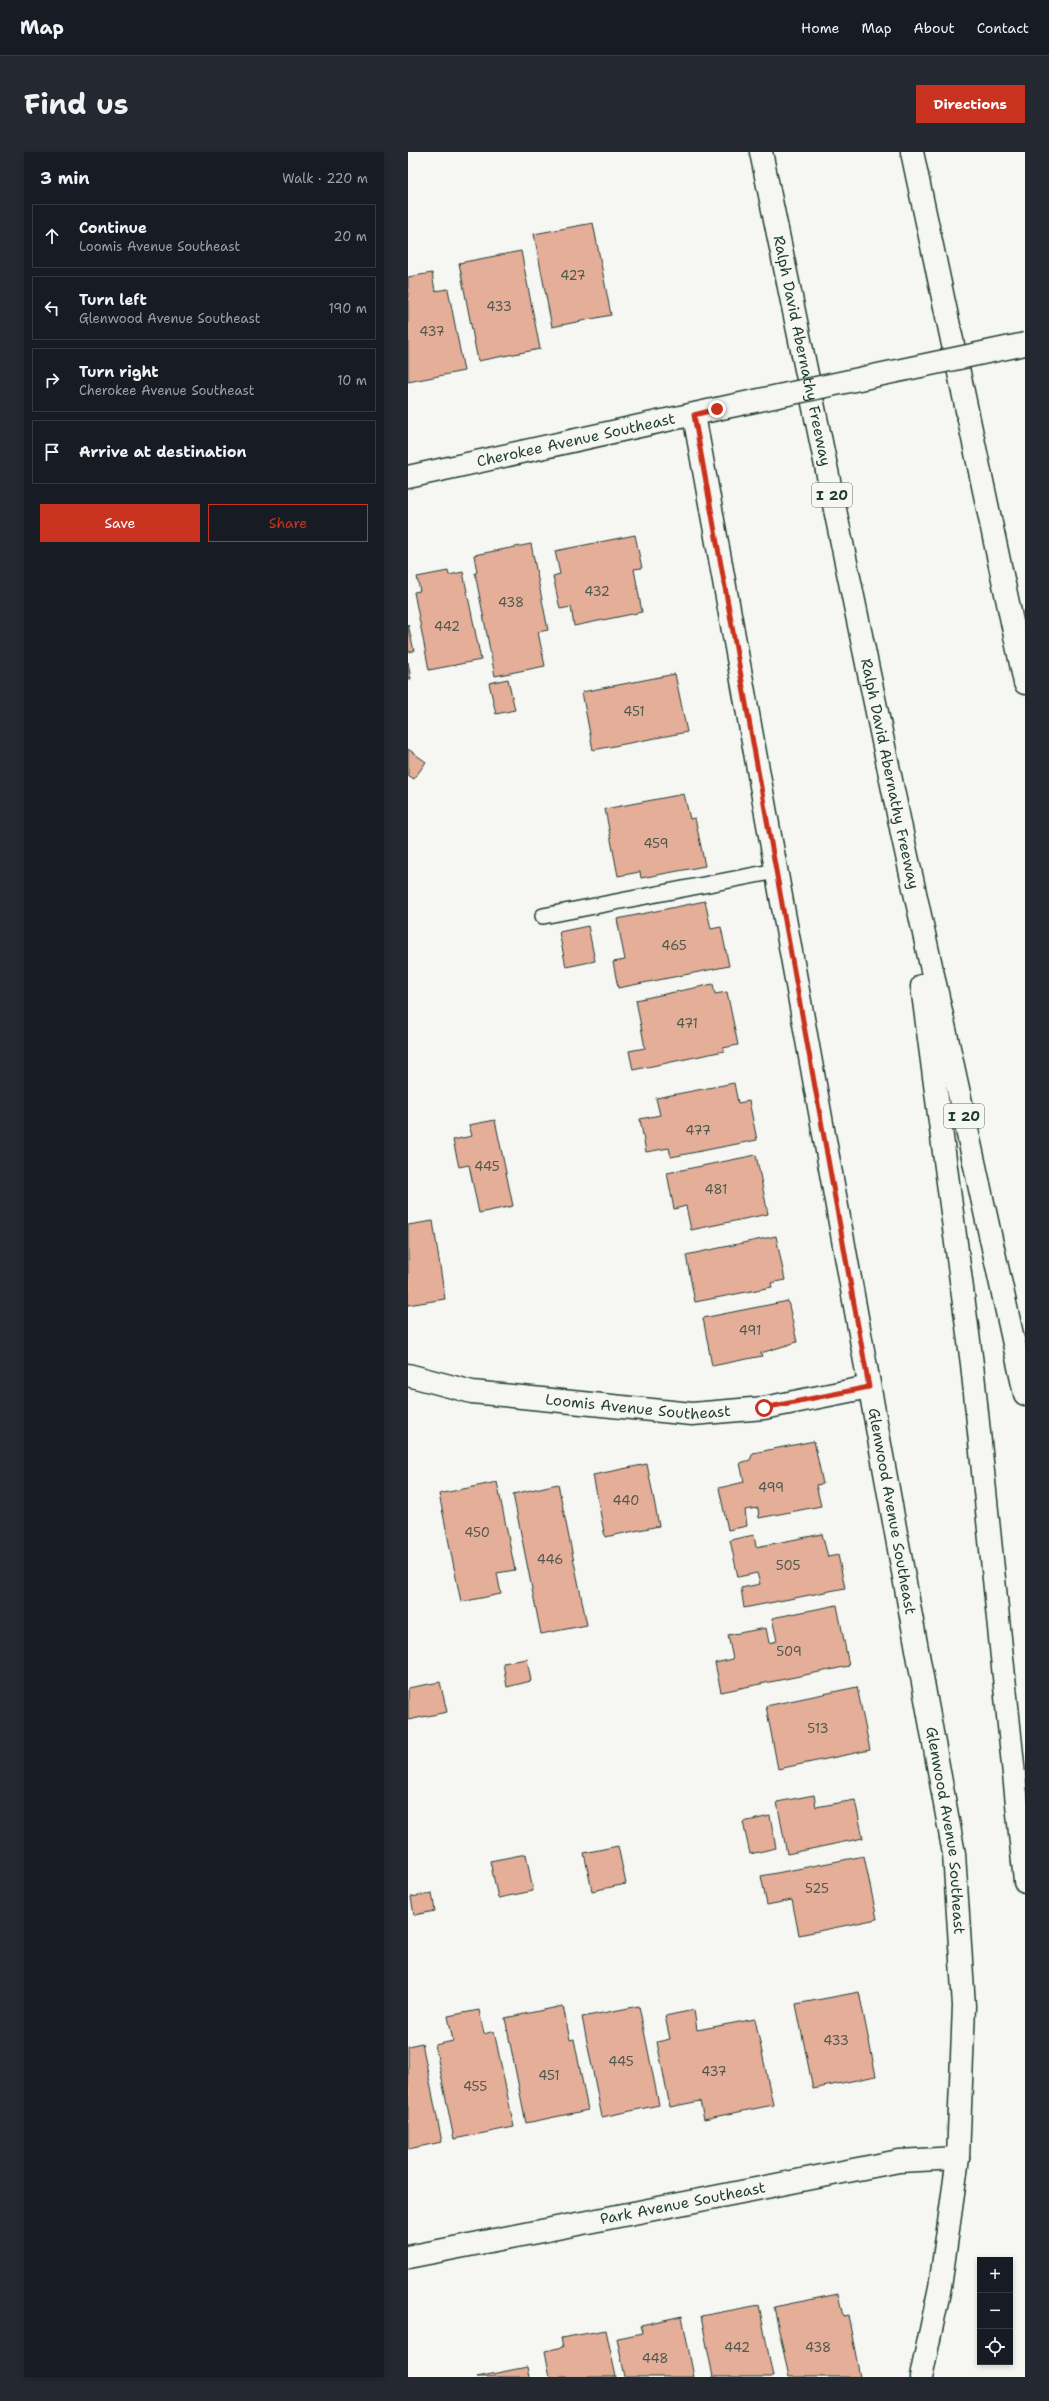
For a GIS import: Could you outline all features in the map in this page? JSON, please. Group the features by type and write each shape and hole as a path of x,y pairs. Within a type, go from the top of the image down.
{"main road":[{"name":"Ralph David Abernathy Freeway","path":"761,152 902,838 1025,1394"},
{"path":"912,152 1025,683"},
{"name":"Cherokee Avenue Southeast","path":"408,478 717,409 1025,344"},
{"name":"Glenwood Avenue Southeast","path":"694,415 954,1854 964,2006 958,2158 940,2287 921,2377"},
{"path":"902,838 972,1364 1025,1882"},
{"name":"Loomis Avenue Southeast","path":"408,1375 472,1392 692,1414 764,1408 869,1387"},
{"name":"Park Avenue Southeast","path":"408,2257 899,2160 958,2158"}],"lane":[{"path":"543,916 776,872"}],"building":[{"path":"593,223 611,315 552,327 534,234"},
{"path":"521,251 540,349 478,361 459,263"},
{"path":"432,273 435,291 448,289 464,371 408,382 408,277"},
{"path":"635,535 642,568 634,569 642,612 574,626 571,607 560,609 553,576 560,574 555,551"},
{"path":"531,544 548,630 538,632 545,666 495,676 475,573 477,572 474,555"},
{"path":"448,571 449,575 463,572 481,660 429,670 414,592 420,591 417,577"},
{"path":"408,624 414,651 408,652"},
{"path":"408,662 411,679 408,679"},
{"path":"675,674 687,732 593,750 582,692"},
{"path":"508,679 515,710 496,714 489,683"},
{"path":"408,749 426,762 414,779 408,775"},
{"path":"684,794 690,819 695,818 705,866 641,878 640,872 618,876 605,809"},
{"path":"705,901 711,929 721,927 729,966 618,988 613,962 625,960 617,919"},
{"path":"588,926 595,961 566,967 559,932"},
{"path":"713,984 715,994 727,992 738,1045 723,1048 724,1051 633,1070 629,1051 645,1048 636,1000"},
{"path":"734,1083 738,1103 749,1101 757,1140 671,1157 669,1148 646,1152 640,1119 660,1115 656,1098"},
{"path":"495,1120 513,1206 479,1213 469,1165 459,1167 453,1140 472,1136 469,1125"},
{"path":"756,1155 768,1214 691,1230 686,1206 674,1209 667,1173"},
{"path":"433,1221 445,1299 408,1305 408,1225"},
{"path":"776,1236 785,1280 771,1283 772,1287 695,1302 686,1255"},
{"path":"788,1301 797,1342 761,1353 762,1356 712,1366 703,1318"},
{"path":"814,1441 823,1484 816,1485 821,1506 759,1518 758,1508 745,1510 747,1526 728,1530 719,1488 744,1482 740,1463 750,1460 753,1453"},
{"path":"647,1464 659,1526 605,1537 593,1475"},
{"path":"497,1482 515,1570 497,1573 501,1594 461,1602 439,1494"},
{"path":"558,1484 587,1625 541,1634 513,1494"},
{"path":"822,1534 828,1557 838,1555 845,1588 744,1608 741,1588 760,1584 757,1573 738,1577 730,1540 754,1535 756,1547"},
{"path":"837,1605 849,1666 721,1692 715,1663 733,1659 728,1635 766,1628 769,1643 777,1641 772,1618"},
{"path":"527,1659 531,1681 507,1687 503,1663"},
{"path":"440,1682 447,1712 408,1720 408,1688"},
{"path":"857,1687 870,1750 778,1769 766,1706"},
{"path":"814,1795 816,1807 855,1800 863,1838 787,1854 777,1802"},
{"path":"770,1816 776,1848 750,1854 743,1822"},
{"path":"618,1846 626,1884 592,1891 584,1853"},
{"path":"526,1854 533,1891 498,1898 490,1861"},
{"path":"864,1856 877,1919 799,1935 792,1900 767,1905 761,1876"},
{"path":"432,1893 435,1911 414,1915 411,1897"},
{"path":"859,1992 876,2076 813,2089 796,2004"},
{"path":"563,2006 570,2040 574,2039 588,2110 526,2123 505,2018"},
{"path":"639,2006 659,2105 602,2117 582,2017"},
{"path":"479,2010 484,2034 494,2031 514,2127 454,2139 435,2045 453,2041 448,2016"},
{"path":"694,2010 697,2030 755,2019 773,2105 704,2119 700,2101 670,2107 657,2042 670,2039 665,2016"},
{"path":"422,2043 442,2142 408,2149 408,2046"},
{"path":"838,2294 843,2316 848,2315 860,2377 789,2377 774,2307"},
{"path":"759,2305 773,2377 713,2377 701,2316"},
{"path":"682,2316 694,2377 625,2377 617,2338 643,2333 641,2325"},
{"path":"606,2330 616,2377 550,2377 545,2351 563,2347 561,2338"},
{"path":"527,2367 529,2377 477,2377"}],"route":[{"path":"717,409 694,415 869,1387 764,1408"}]}
